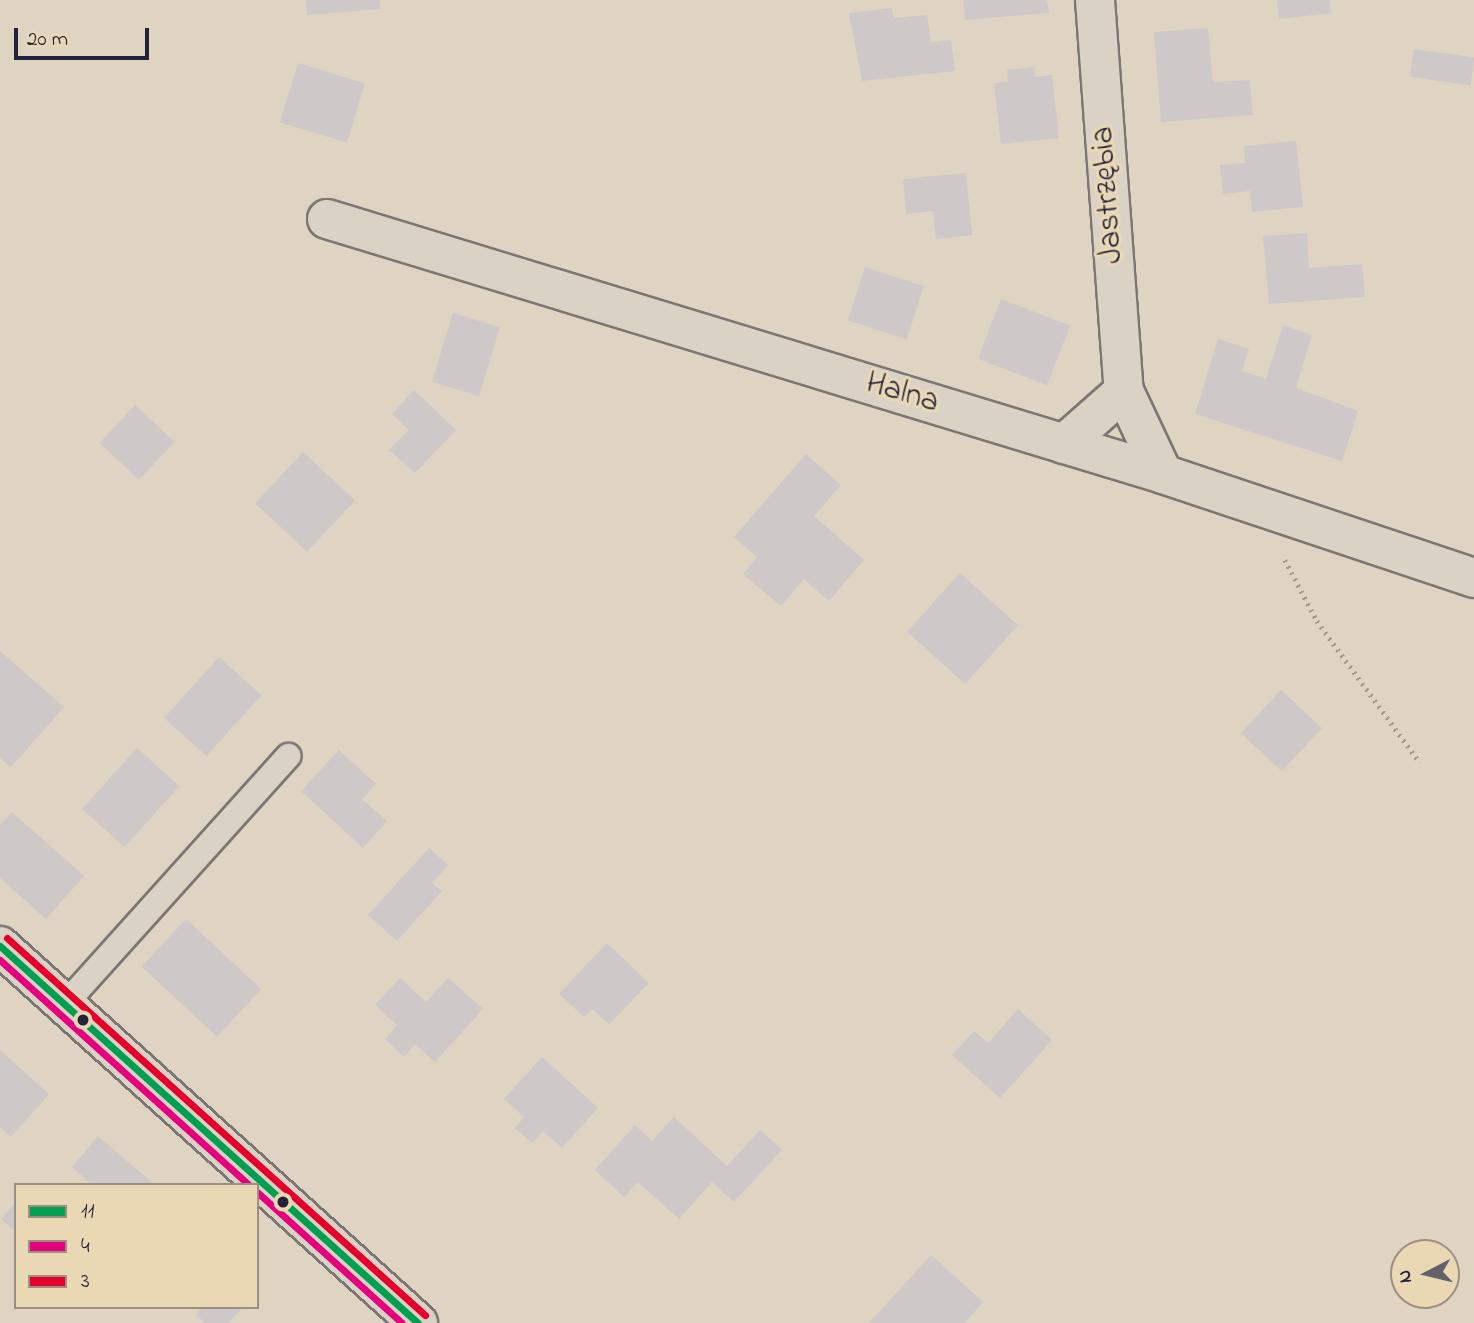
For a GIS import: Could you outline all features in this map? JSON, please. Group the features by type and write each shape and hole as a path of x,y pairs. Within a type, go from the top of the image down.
{"street":[{"name":"Jastrzębia","path":"1095,0 1124,391 1163,474"},
{"name":"Halna","path":"327,219 1065,443 1474,578"},
{"path":"1065,443 1124,391"},
{"path":"0,946 418,1323"}],"lane":[{"path":"65,1004 288,756"}],"path":[{"path":"1279,513 1285,561 1317,621 1420,762"}],"building":[{"path":"306,0 380,0 380,9 307,15"},
{"path":"963,0 1047,0 1049,13 965,20"},
{"path":"1277,0 1330,0 1331,13 1279,19"},
{"path":"892,8 894,18 927,15 931,42 951,40 955,71 862,81 849,13"},
{"path":"1208,28 1213,82 1250,80 1253,115 1161,122 1154,32"},
{"path":"1414,49 1474,57 1471,85 1410,77"},
{"path":"298,63 365,83 347,143 280,122"},
{"path":"1034,67 1035,77 1052,75 1059,138 1001,144 994,83 1008,82 1007,70"},
{"path":"1296,141 1303,207 1252,212 1250,191 1223,194 1220,165 1245,163 1244,146"},
{"path":"966,173 972,235 936,239 933,211 906,214 903,179"},
{"path":"1307,233 1309,268 1362,264 1365,297 1269,304 1263,236"},
{"path":"865,267 924,286 907,339 848,320"},
{"path":"1001,299 1070,326 1047,385 978,359"},
{"path":"453,313 500,327 479,396 432,382"},
{"path":"1283,325 1312,335 1296,388 1358,411 1342,461 1195,414 1218,339 1249,349 1242,371 1266,379"},
{"path":"414,390 456,430 415,473 389,450 409,430 392,414"},
{"path":"135,405 174,442 139,480 100,443"},
{"path":"303,452 355,500 307,552 255,503"},
{"path":"806,454 841,485 814,516 864,560 829,601 804,579 781,606 743,574 757,557 734,537"},
{"path":"960,573 1018,625 965,684 907,632"},
{"path":"0,651 64,707 11,767 0,758"},
{"path":"219,657 261,695 206,756 164,718"},
{"path":"1281,690 1322,728 1282,771 1241,733"},
{"path":"137,748 179,786 124,847 82,809"},
{"path":"339,750 376,784 362,799 387,821 363,848 301,791"},
{"path":"12,812 84,876 46,919 0,878 0,825"},
{"path":"429,848 448,865 432,883 442,891 397,941 368,915"},
{"path":"186,919 261,989 217,1037 142,967"},
{"path":"607,943 649,983 609,1024 592,1009 584,1017 559,994"},
{"path":"400,978 426,1002 448,978 483,1009 435,1062 415,1044 404,1057 385,1039 397,1025 375,1005"},
{"path":"1018,1009 1052,1040 1000,1098 952,1055 974,1031 988,1043"},
{"path":"0,1050 49,1094 11,1137 0,1127"},
{"path":"542,1057 598,1108 562,1148 543,1131 532,1143 515,1128 524,1117 504,1099"},
{"path":"674,1117 727,1166 760,1130 782,1150 734,1202 712,1182 679,1219 638,1182 624,1197 595,1170 635,1125 652,1141"},
{"path":"98,1136 153,1183 90,1183 72,1167"},
{"path":"14,1204 14,1230 1,1219"},
{"path":"931,1255 983,1302 965,1323 869,1323"},
{"path":"200,1309 241,1309 229,1323 205,1323 196,1315"}],"transit line":[{"name":"3","path":"7,938 425,1315"},
{"name":"11","path":"0,946 418,1323"},
{"name":"4","path":"0,960 247,1183"},
{"name":"4","path":"259,1194 402,1323"}]}
